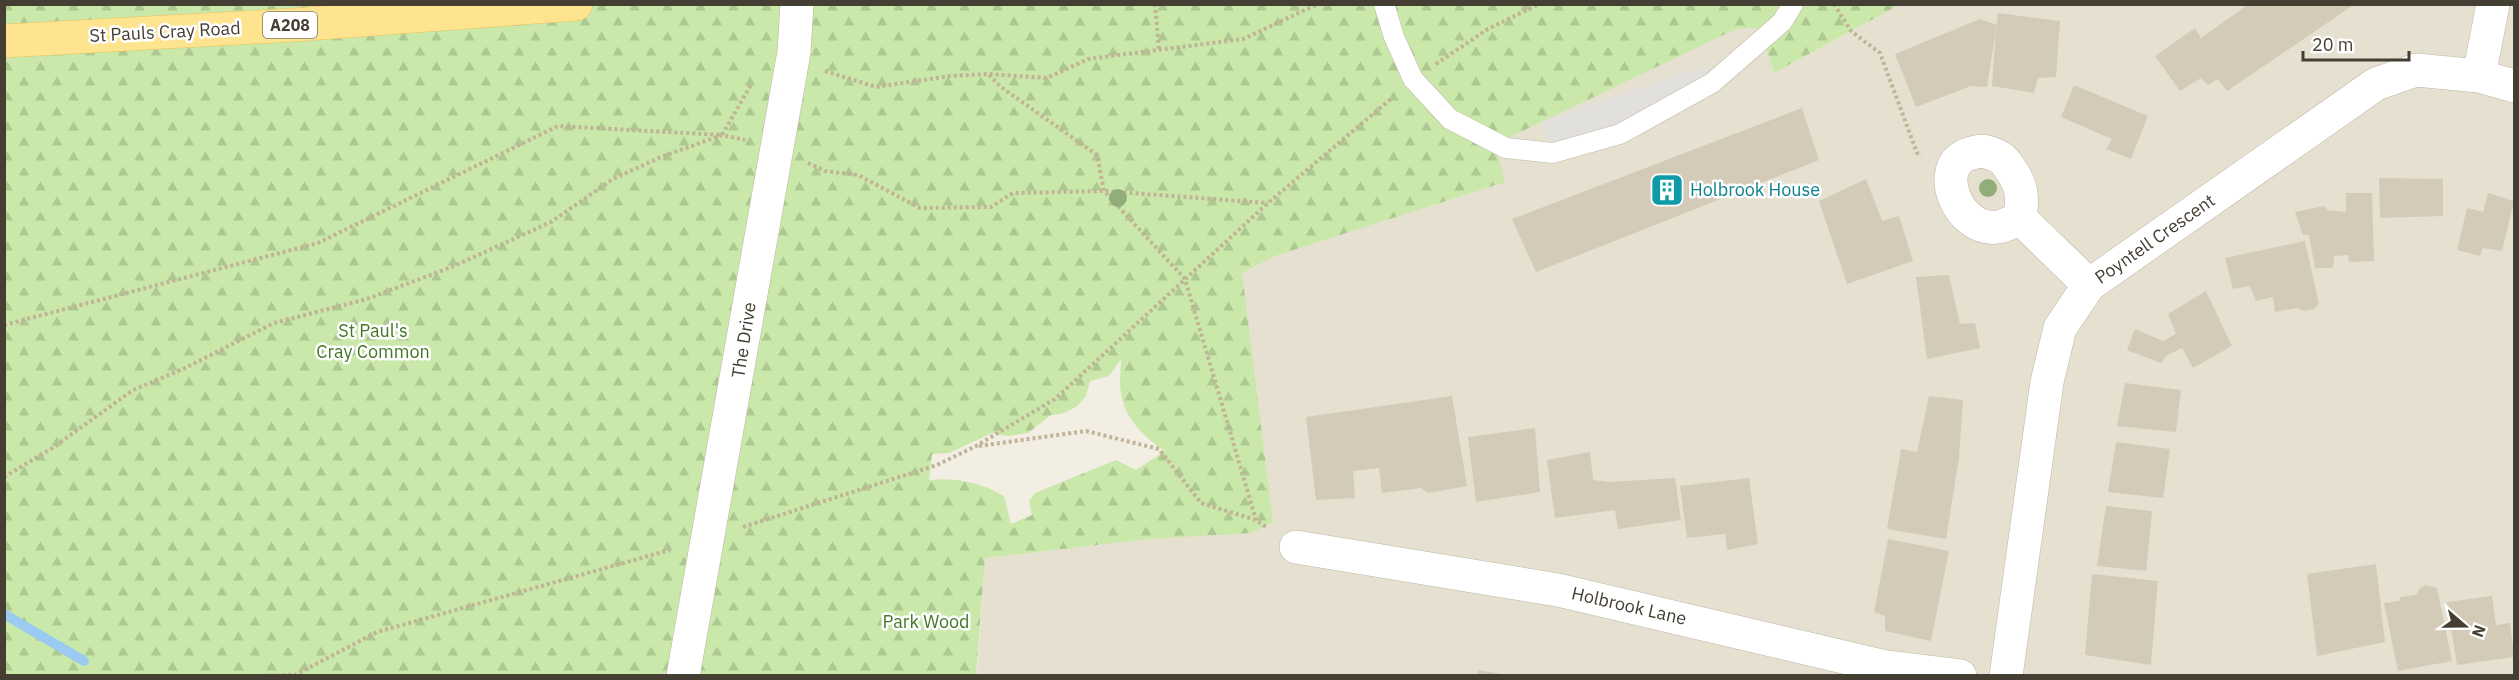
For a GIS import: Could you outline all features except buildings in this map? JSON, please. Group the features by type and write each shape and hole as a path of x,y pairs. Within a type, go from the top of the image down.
{"main road":[{"name":"St Pauls Cray Road","path":"4,41 282,26 576,4"}],"street":[{"path":"2479,76 2493,4"},
{"name":"The Drive","path":"683,675 734,399 796,20"},
{"name":"Poyntell Crescent","path":"2006,675 2047,382 2060,328 2089,285 2376,84 2416,70 2479,76 2514,86"},
{"path":"1981,150 2002,157 2018,178 2023,199 2020,218 1999,227 1974,224 1959,210 1952,190 1953,170 1962,156 1981,150"},
{"path":"2020,218 2089,285"},
{"name":"Holbrook Lane","path":"1296,547 1558,590 1886,667 1960,675"}],"lane":[{"path":"1384,4 1394,37 1413,79 1450,119 1506,148 1553,153 1620,134 1712,83 1782,22 1793,4"}],"path":[{"path":"1155,4 1159,50"},
{"path":"796,20 824,71 876,87 950,76 988,74 1047,78 1088,59 1243,39 1318,4"},
{"path":"258,675 295,675 377,632 707,538 938,465 976,446 1056,399 1268,203 1413,79 1488,29 1539,4"},
{"path":"1834,4 1851,31 1880,53 1917,153 1953,170"},
{"path":"988,74 1001,87 1097,155 1104,191 1185,279 1256,520"},
{"path":"1001,87 1004,75"},
{"path":"4,325 318,243 558,126 722,135 775,148 825,171 858,175 920,208 991,207 1013,193 1104,191 1268,203"},
{"path":"4,477 54,447 133,390 183,369 274,323 367,299 454,266 551,222 613,179 661,157 722,135"},
{"path":"976,446 1086,431 1159,449 1201,503 1256,520 1296,547"}],"shaded area":[{"path":"1899,5 2514,5 2514,675 977,676 985,558 1148,539 1241,267 1504,182 1490,129 1685,27 1760,28 1774,73"},
{"path":"1705,66 1712,83 1553,153 1541,122"}],"green space":[{"name":"St Paul's Cray Common","path":"4,5 1899,5 1774,73 1760,28 1738,28 1495,144 1505,182 1272,257 1242,273 1273,522 1251,533 1148,539 985,558 976,676 5,675","holes":["1121,359 1121,393 1128,414 1140,431 1165,451 1136,470 1116,460 1035,493 1029,501 1032,515 1011,524 1004,496 968,482 949,479 929,480 932,454 949,453 992,433 1008,436 1028,433 1051,415 1064,413 1076,407 1086,396 1090,381 1109,376"]}],"waterway":[{"path":"4,614 84,661"}],"place":[{"name":"Holbrook House","path":"1667,190"}],"park label":[{"name":"Park Wood","path":"926,622"}]}
